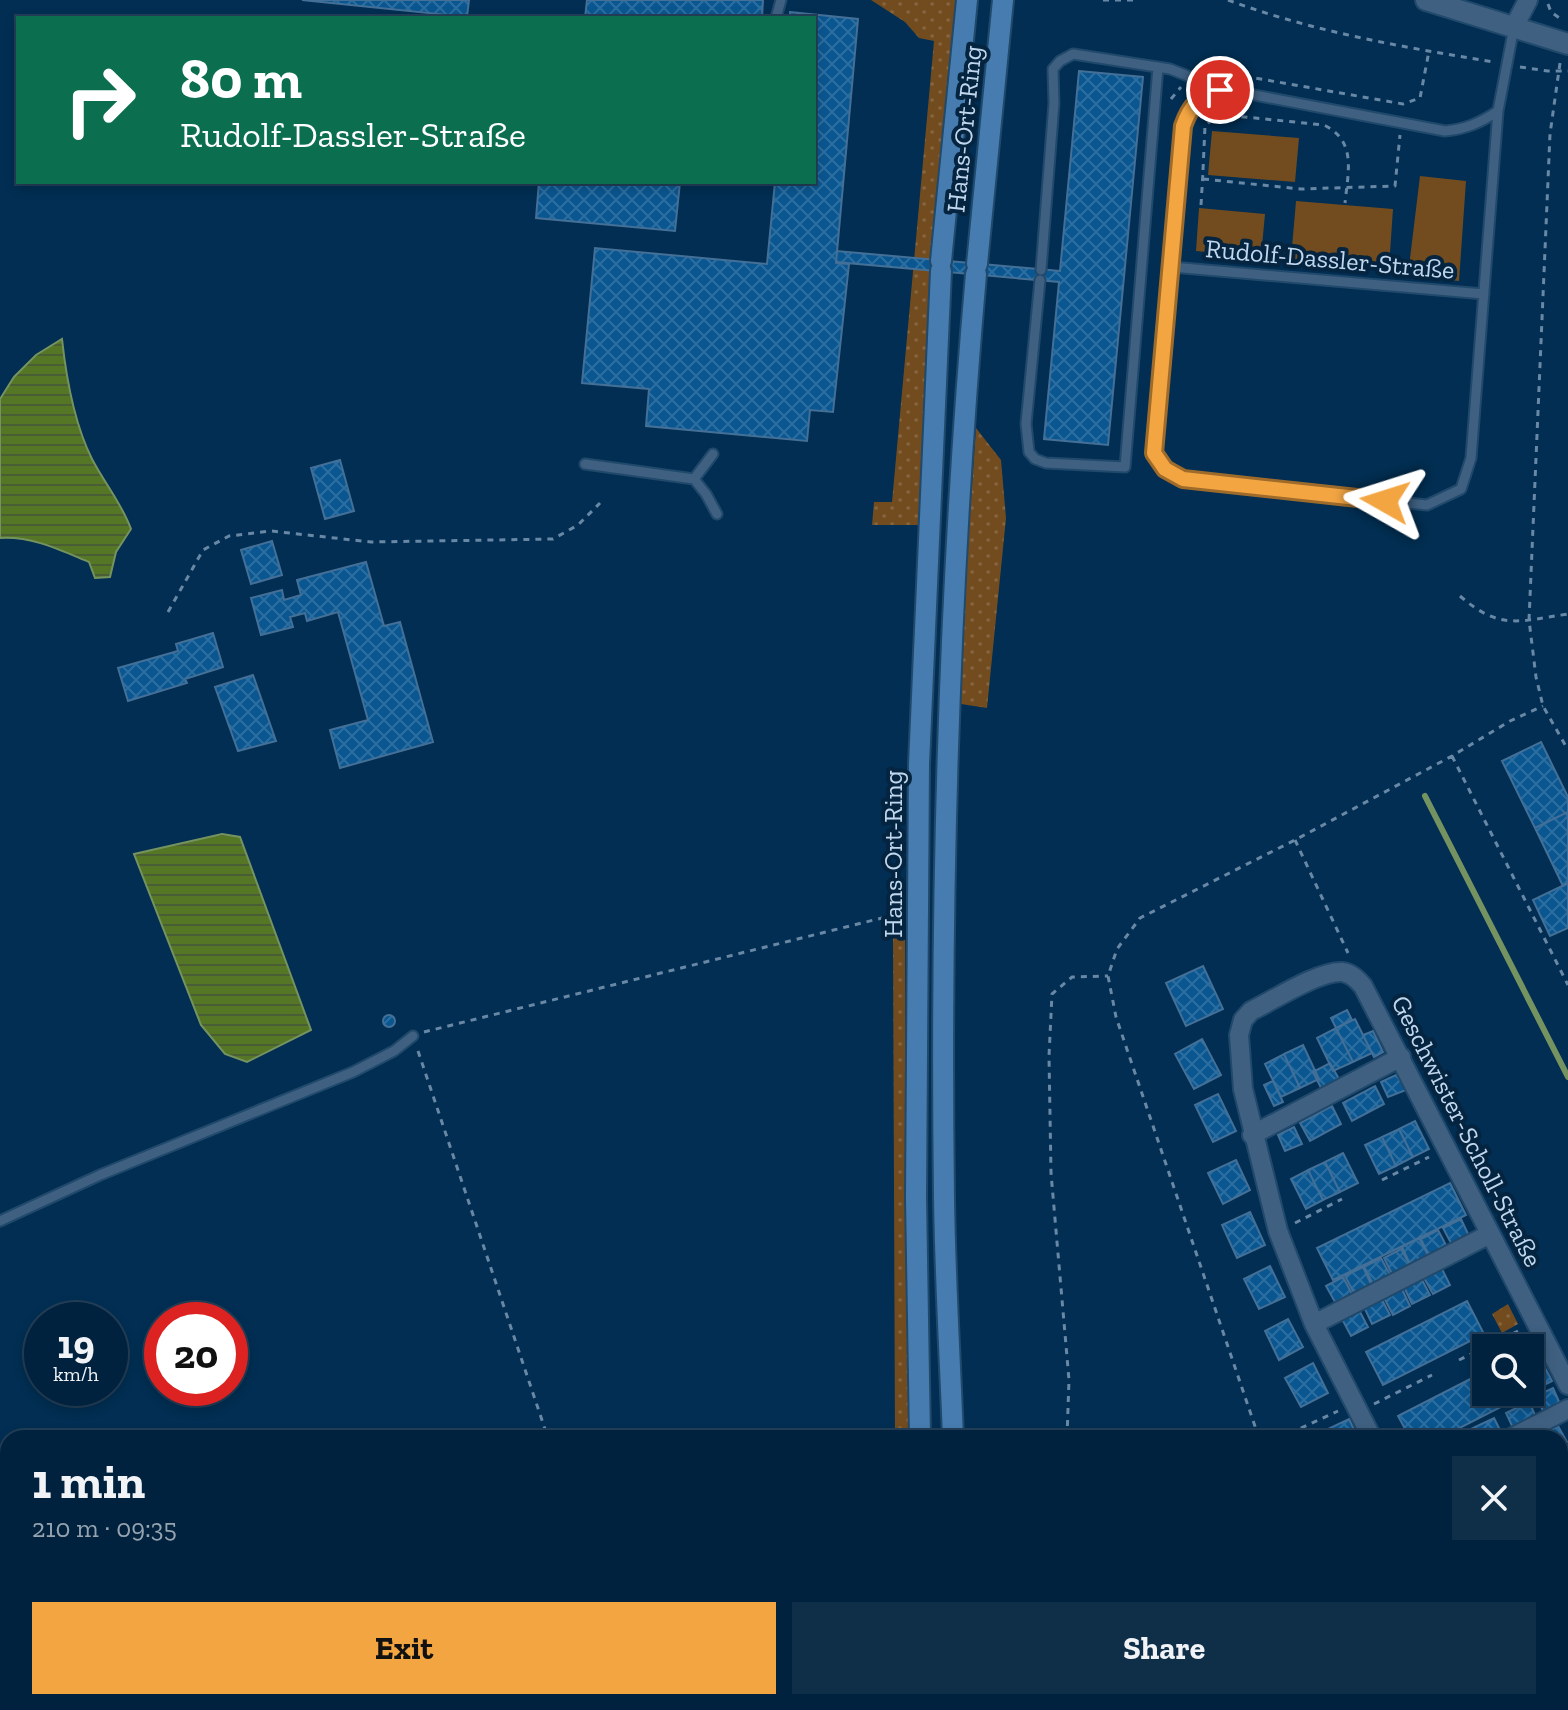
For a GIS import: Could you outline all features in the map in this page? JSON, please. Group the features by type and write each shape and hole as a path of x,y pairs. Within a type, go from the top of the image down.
{"main road":[{"name":"Hans-Ort-Ring","path":"920,1430 916,1198 919,764 941,266 967,0"},
{"name":"Hans-Ort-Ring","path":"953,1430 944,1198 946,763 965,417 1003,0"}],"street":[{"path":"1426,0 1568,44"},
{"path":"1514,27 1528,0"},
{"path":"1363,986 1357,978 1345,972 1328,973 1251,1011 1243,1020 1239,1056 1252,1135 1278,1231 1314,1324 1368,1430"},
{"name":"Geschwister-Scholl-Straße","path":"1363,986 1568,1385"},
{"path":"1252,1135 1401,1057"},
{"path":"1314,1324 1490,1234"},
{"path":"1527,1430 1568,1409"}],"lane":[{"name":"Rudolf-Dassler-Straße","path":"1206,93 1188,111 1183,126 1154,453 1165,469 1183,479 1427,505 1461,489 1471,458 1498,111 1514,27"},
{"path":"1158,67 1125,467 1046,463 1035,459 1029,452 1026,424 1041,275 1054,103 1053,69 1060,61 1073,54 1158,67 1193,78 1206,93 1233,91 1445,131 1479,123 1498,111"},
{"name":"Rudolf-Dassler-Straße","path":"1172,267 1484,294"},
{"path":"694,479 713,454"},
{"path":"585,464 694,479 717,514"},
{"path":"0,1221 100,1175 353,1072 394,1051 413,1036"}],"path":[{"path":"1103,0 1137,0"},
{"path":"1228,0 1259,12 1369,41 1536,70 1568,71"},
{"path":"1547,0 1551,12 1568,22"},
{"path":"1171,99 1193,78 1215,71 1403,104 1420,98 1429,51"},
{"path":"1558,70 1550,134 1529,620 1543,706 1568,750"},
{"path":"1203,179 1301,189 1395,186 1403,104"},
{"path":"1203,170 1205,126 1214,118 1225,115 1324,125 1336,131 1345,142 1348,157 1345,203"},
{"path":"168,612 203,550 229,536 271,531 371,542 553,539 578,525 600,503"},
{"path":"1460,596 1475,610 1493,619 1509,622 1568,614"},
{"path":"1543,706 1510,721 1452,756 1568,985"},
{"path":"1295,840 1363,986"},
{"path":"545,1430 413,1036 443,1025 677,971 886,917 918,916"},
{"path":"1067,1430 1069,1380 1051,1173 1049,1056 1052,994 1072,977 1108,976"},
{"path":"1382,1180 1447,1148"},
{"path":"1278,1231 1342,1199"},
{"path":"1459,1360 1536,1322"},
{"path":"1300,1430 1432,1375"}],"shaded area":[{"path":"871,0 957,0 931,252 920,525 872,525 874,502 892,502 934,41 919,38 905,22"},
{"path":"1212,131 1299,138 1295,182 1208,175"},
{"path":"1420,176 1466,181 1459,281 1408,275"},
{"path":"1296,201 1393,209 1389,267 1291,259"},
{"path":"1199,208 1265,214 1261,257 1196,251"},
{"path":"62,339 81,431 92,459 131,529 116,552 110,577 95,578 89,562 57,549 23,539 0,538 0,399 14,377 36,355"},
{"path":"976,428 1001,460 1006,518 987,708 961,704 965,585"},
{"path":"222,834 240,837 311,1030 247,1062 225,1054 201,1025 134,854"},
{"path":"893,934 905,934 910,1430 895,1430"},
{"path":"1508,1304 1518,1324 1502,1333 1492,1314"}],"building":[{"path":"302,0 469,0 467,16"},
{"path":"587,0 763,0 762,16 585,16"},
{"path":"790,12 858,19 836,263 849,264 833,412 810,410 807,441 646,426 649,389 582,383 595,248 767,264 775,184 816,184 816,16 790,16"},
{"path":"1079,71 1143,77 1108,445 1044,439 1059,282 836,262 837,251 1060,271"},
{"path":"539,184 680,184 675,231 536,218"},
{"path":"340,460 354,511 325,519 311,468"},
{"path":"272,541 282,575 251,584 241,550"},
{"path":"366,562 384,626 400,622 433,742 340,768 330,730 368,720 338,612 307,621 305,613 290,617 293,627 261,635 251,598 282,590 284,600 301,595 297,580"},
{"path":"213,633 223,667 185,679 187,683 128,701 118,668 178,651 176,644"},
{"path":"253,675 276,741 238,751 215,687"},
{"path":"1541,742 1568,797 1568,812 1535,828 1502,761"},
{"path":"1568,812 1568,883 1563,886 1535,828"},
{"path":"1568,883 1568,928 1550,936 1533,900"},
{"path":"1203,966 1223,1009 1186,1026 1166,983"},
{"path":"1347,1010 1352,1020 1336,1028 1331,1018"},
{"path":"384,1016 394,1016 394,1026 384,1026"},
{"path":"1355,1019 1372,1053 1353,1062 1336,1028"},
{"path":"1336,1028 1353,1062 1333,1071 1317,1038"},
{"path":"1373,1031 1383,1052 1374,1057 1363,1035"},
{"path":"1202,1039 1221,1075 1194,1089 1175,1054"},
{"path":"1303,1045 1319,1079 1300,1088 1284,1054"},
{"path":"1284,1054 1300,1088 1281,1097 1265,1064"},
{"path":"1330,1063 1339,1079 1321,1088 1313,1072"},
{"path":"1398,1074 1406,1090 1388,1097 1381,1082"},
{"path":"1273,1081 1283,1102 1274,1106 1264,1085"},
{"path":"1375,1086 1384,1104 1352,1121 1343,1103"},
{"path":"1218,1094 1236,1131 1213,1142 1195,1105"},
{"path":"1332,1106 1341,1124 1310,1141 1300,1123"},
{"path":"1415,1121 1429,1149 1413,1157 1399,1129"},
{"path":"1294,1127 1302,1144 1285,1151 1278,1135"},
{"path":"1399,1129 1413,1157 1396,1166 1382,1137"},
{"path":"1382,1137 1396,1166 1379,1174 1365,1145"},
{"path":"1343,1153 1358,1183 1340,1192 1325,1162"},
{"path":"1236,1160 1250,1190 1223,1204 1208,1173"},
{"path":"1325,1162 1340,1192 1323,1200 1308,1170"},
{"path":"1308,1170 1323,1200 1306,1209 1291,1179"},
{"path":"1450,1183 1466,1215 1333,1280 1317,1248"},
{"path":"1250,1212 1265,1245 1237,1258 1222,1225"},
{"path":"1461,1219 1469,1236 1452,1245 1443,1228"},
{"path":"1438,1230 1447,1247 1429,1256 1421,1239"},
{"path":"1419,1238 1428,1255 1410,1264 1402,1247"},
{"path":"1401,1249 1410,1265 1392,1274 1384,1258"},
{"path":"1381,1258 1390,1275 1373,1284 1364,1267"},
{"path":"1270,1266 1285,1297 1259,1309 1244,1279"},
{"path":"1363,1267 1371,1284 1354,1293 1345,1276"},
{"path":"1442,1269 1450,1285 1433,1294 1424,1278"},
{"path":"1343,1277 1352,1294 1335,1302 1326,1286"},
{"path":"1421,1278 1430,1295 1412,1304 1404,1287"},
{"path":"1402,1289 1410,1306 1393,1315 1384,1298"},
{"path":"1381,1298 1390,1315 1372,1324 1364,1307"},
{"path":"1467,1301 1484,1334 1472,1334 1472,1340 1383,1385 1366,1352"},
{"path":"1359,1310 1368,1327 1351,1336 1342,1319"},
{"path":"1288,1319 1303,1347 1279,1360 1265,1331"},
{"path":"1313,1363 1328,1393 1301,1407 1285,1378"},
{"path":"1544,1366 1552,1381 1544,1385"},
{"path":"1472,1378 1472,1406 1503,1406 1456,1430 1406,1430 1398,1416"},
{"path":"1553,1388 1560,1404 1543,1411 1541,1406 1544,1406 1544,1392"},
{"path":"1521,1406 1531,1406 1537,1419 1514,1430 1506,1413"},
{"path":"1494,1418 1500,1430 1472,1430"},
{"path":"1349,1419 1354,1430 1326,1430"}],"waterway":[{"path":"1425,796 1568,1077"}],"route":[{"path":"1220,90 1206,93 1196,101 1188,111 1183,126 1182,168 1154,453 1165,469 1183,479 1385,501"}]}
